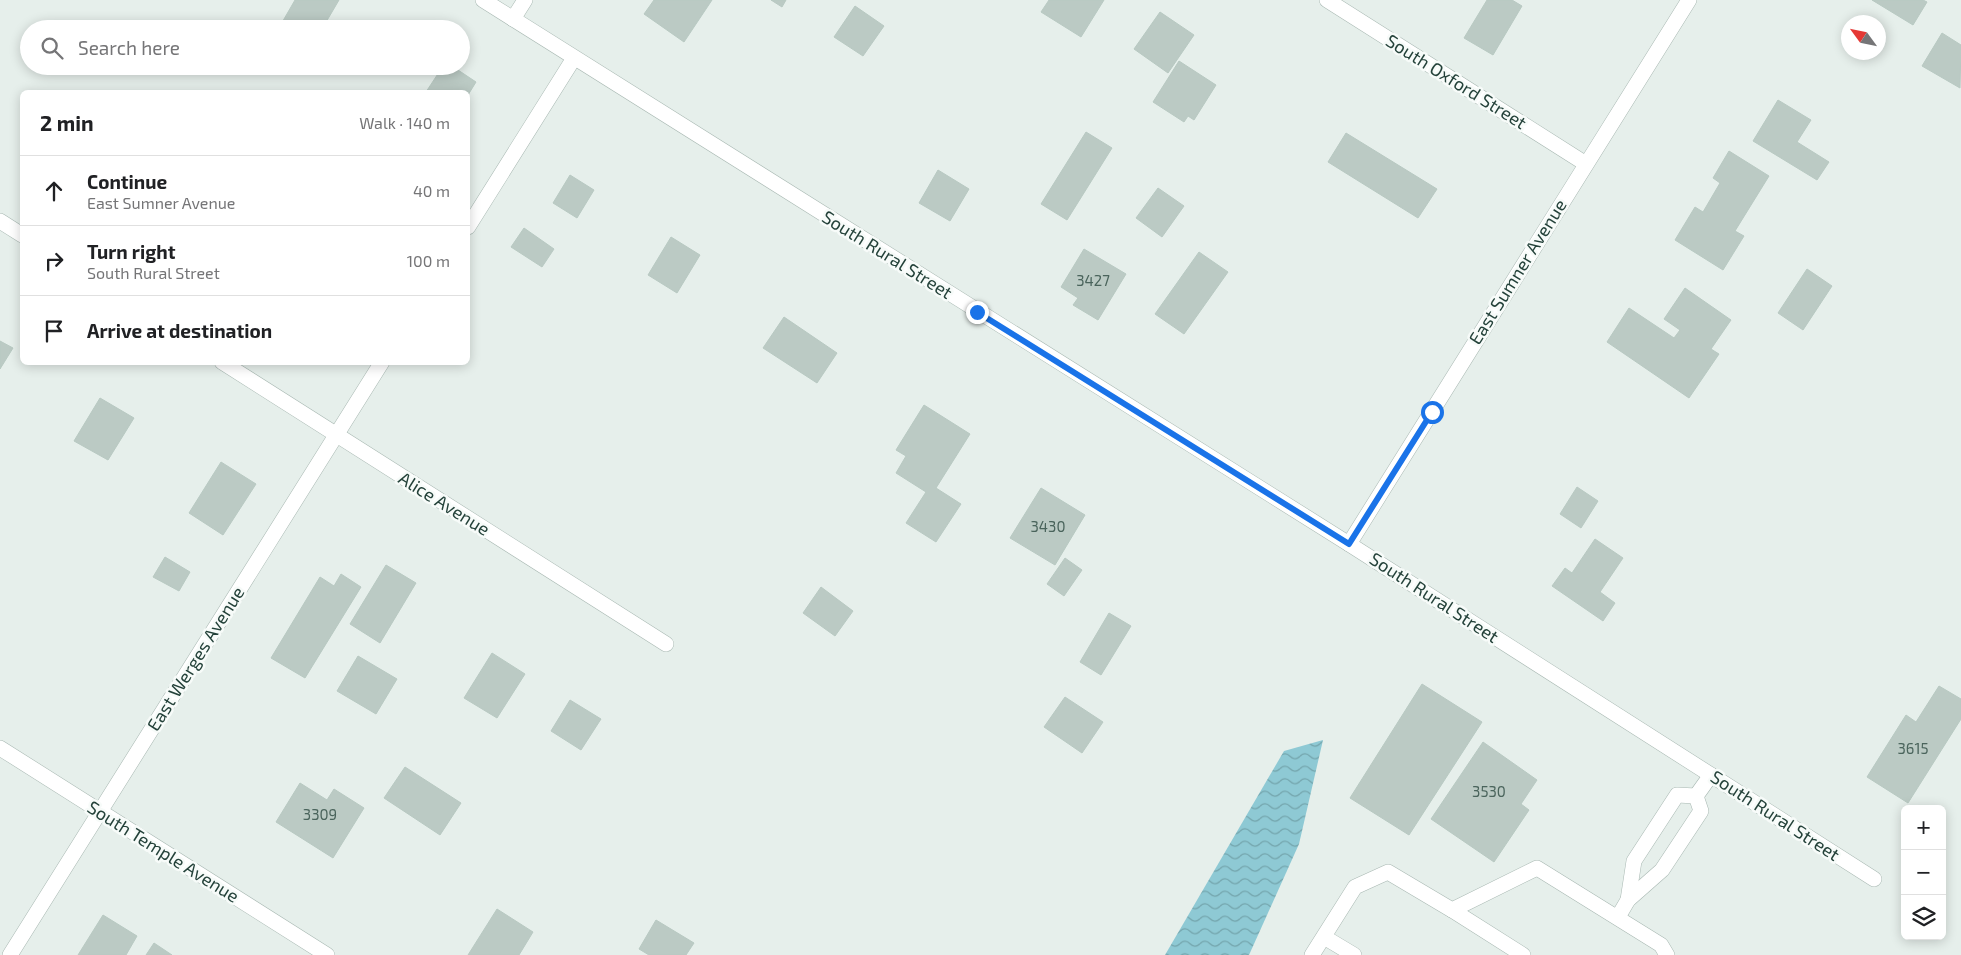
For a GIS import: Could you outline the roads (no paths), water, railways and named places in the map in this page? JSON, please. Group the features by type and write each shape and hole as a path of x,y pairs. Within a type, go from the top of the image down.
{"street":[{"name":"South Rural Street","path":"483,0 1349,544 1874,880"},
{"path":"513,19 526,0"},
{"name":"South Oxford Street","path":"1327,0 1586,164"},
{"name":"East Sumner Avenue","path":"1349,544 1688,0"},
{"path":"470,224 574,58"},
{"path":"0,221 20,234"},
{"name":"Alice Avenue","path":"227,365 666,644"},
{"name":"East Werges Avenue","path":"10,955 380,365"},
{"name":"South Temple Avenue","path":"0,748 327,955"},
{"path":"1696,796 1711,775"},
{"path":"1628,900 1634,861 1677,795 1696,796"},
{"path":"1618,917 1628,900 1662,870 1701,811 1696,796"},
{"path":"1452,910 1537,868 1661,945 1667,955"},
{"path":"1312,955 1355,888 1388,872 1523,955"},
{"path":"1324,937 1354,955"}],"water":[{"path":"1323,740 1299,844 1249,955 1165,955 1284,751"}]}
